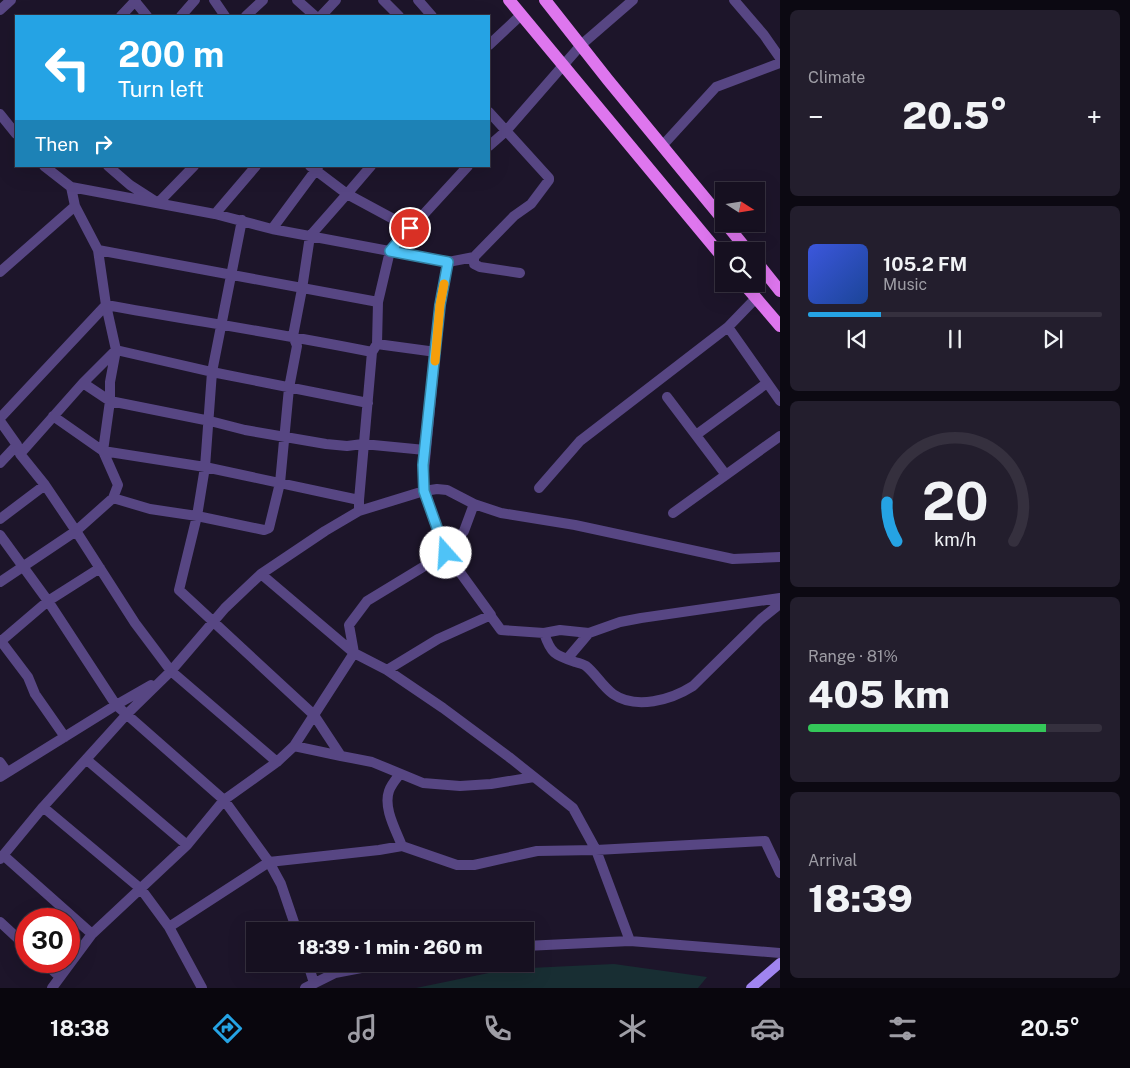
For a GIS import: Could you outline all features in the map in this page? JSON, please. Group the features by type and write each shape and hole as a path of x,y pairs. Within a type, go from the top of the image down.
{"main road":[{"path":"509,0 715,248"},
{"path":"545,0 715,210"},
{"path":"733,232 741,242"},
{"path":"765,272 780,291"},
{"path":"751,292 780,326"},
{"path":"751,988 780,963"}],"street":[{"path":"0,10 12,0"},
{"path":"122,15 135,0 146,15"},
{"path":"182,15 195,0"},
{"path":"214,0 225,15"},
{"path":"247,15 263,0"},
{"path":"297,0 314,15"},
{"path":"321,15 336,0"},
{"path":"418,0 431,15"},
{"path":"490,145 506,130 563,64 633,0"},
{"path":"734,0 764,35 780,58"},
{"path":"385,1 398,15"},
{"path":"490,44 521,15"},
{"path":"662,145 716,87 780,63"},
{"path":"45,167 71,186 215,214 272,229 448,262 474,257 514,216 532,203 549,179 490,113"},
{"path":"0,114 15,132"},
{"path":"109,167 130,185 158,203"},
{"path":"215,214 255,167"},
{"path":"114,498 150,509 197,516 264,530 268,528 280,483 289,388 297,346 292,336 302,289 310,236 370,167"},
{"path":"359,511 358,500 363,444 378,302 390,251 467,167"},
{"path":"272,229 314,168 347,194 410,228"},
{"path":"158,203 191,170"},
{"path":"0,582 76,531 114,498 118,485 103,451 110,401 110,382 116,350 106,305 98,250 75,206 71,186"},
{"path":"0,272 75,206"},
{"path":"242,220 212,372 210,421 197,516 179,590 314,715 341,756"},
{"path":"98,250 378,302"},
{"path":"474,257 474,264 480,267 520,273"},
{"path":"448,262 440,305 425,450 424,491 446,553 502,630 544,633 560,630 589,633 620,622 641,618 780,598"},
{"path":"539,488 580,441 728,327 756,298"},
{"path":"106,305 221,326 374,348 436,352"},
{"path":"106,305 0,419 18,450 45,485 135,623 171,670 277,762"},
{"path":"728,327 780,401"},
{"path":"116,350 212,372 368,403"},
{"path":"0,463 18,450 53,416 116,350"},
{"path":"83,383 110,401 245,430 326,444 347,446 363,444 425,450"},
{"path":"696,434 766,383"},
{"path":"667,397 726,474"},
{"path":"53,416 103,451 205,467 358,500"},
{"path":"673,513 780,436"},
{"path":"0,519 45,485"},
{"path":"92,934 2,857 43,807 127,714 261,574 325,531 359,511 424,491 447,490 474,504 500,513 575,526 733,559 780,557"},
{"path":"52,988 92,934 187,845 224,800 277,762 294,746 354,653 348,625 367,601 446,553 464,531 474,504"},
{"path":"0,535 48,602 116,705 224,800 269,862 281,884 294,922"},
{"path":"65,737 35,694 28,677 0,641 48,602 100,568"},
{"path":"261,574 354,653 387,670 443,708 573,808 596,850 630,941"},
{"path":"544,633 547,644 553,654 584,664 608,690 617,696 640,702 656,701 693,686 761,619 780,604"},
{"path":"387,670 438,639 490,615"},
{"path":"567,659 589,633"},
{"path":"580,644 584,664"},
{"path":"0,762 4,775 116,705 160,680"},
{"path":"294,746 372,762 423,783 460,786 491,784 534,777"},
{"path":"87,760 187,845"},
{"path":"400,774 389,790 387,801 402,846"},
{"path":"43,807 141,889 169,927 202,988"},
{"path":"169,927 269,862 402,846 457,865 474,864 537,851 596,850 764,841 780,873"},
{"path":"0,922 15,936"},
{"path":"534,946 630,941 780,953"},
{"path":"309,972 310,986 335,974 344,972"},
{"path":"56,973 60,977"}],"green space":[{"path":"614,964 707,977 698,988 416,988 493,972 534,972 534,968"}],"slow traffic":[{"path":"435,361 440,305 444,284"}],"route":[{"path":"410,228 390,251 448,262 440,305 423,465 424,491 446,553"}]}
